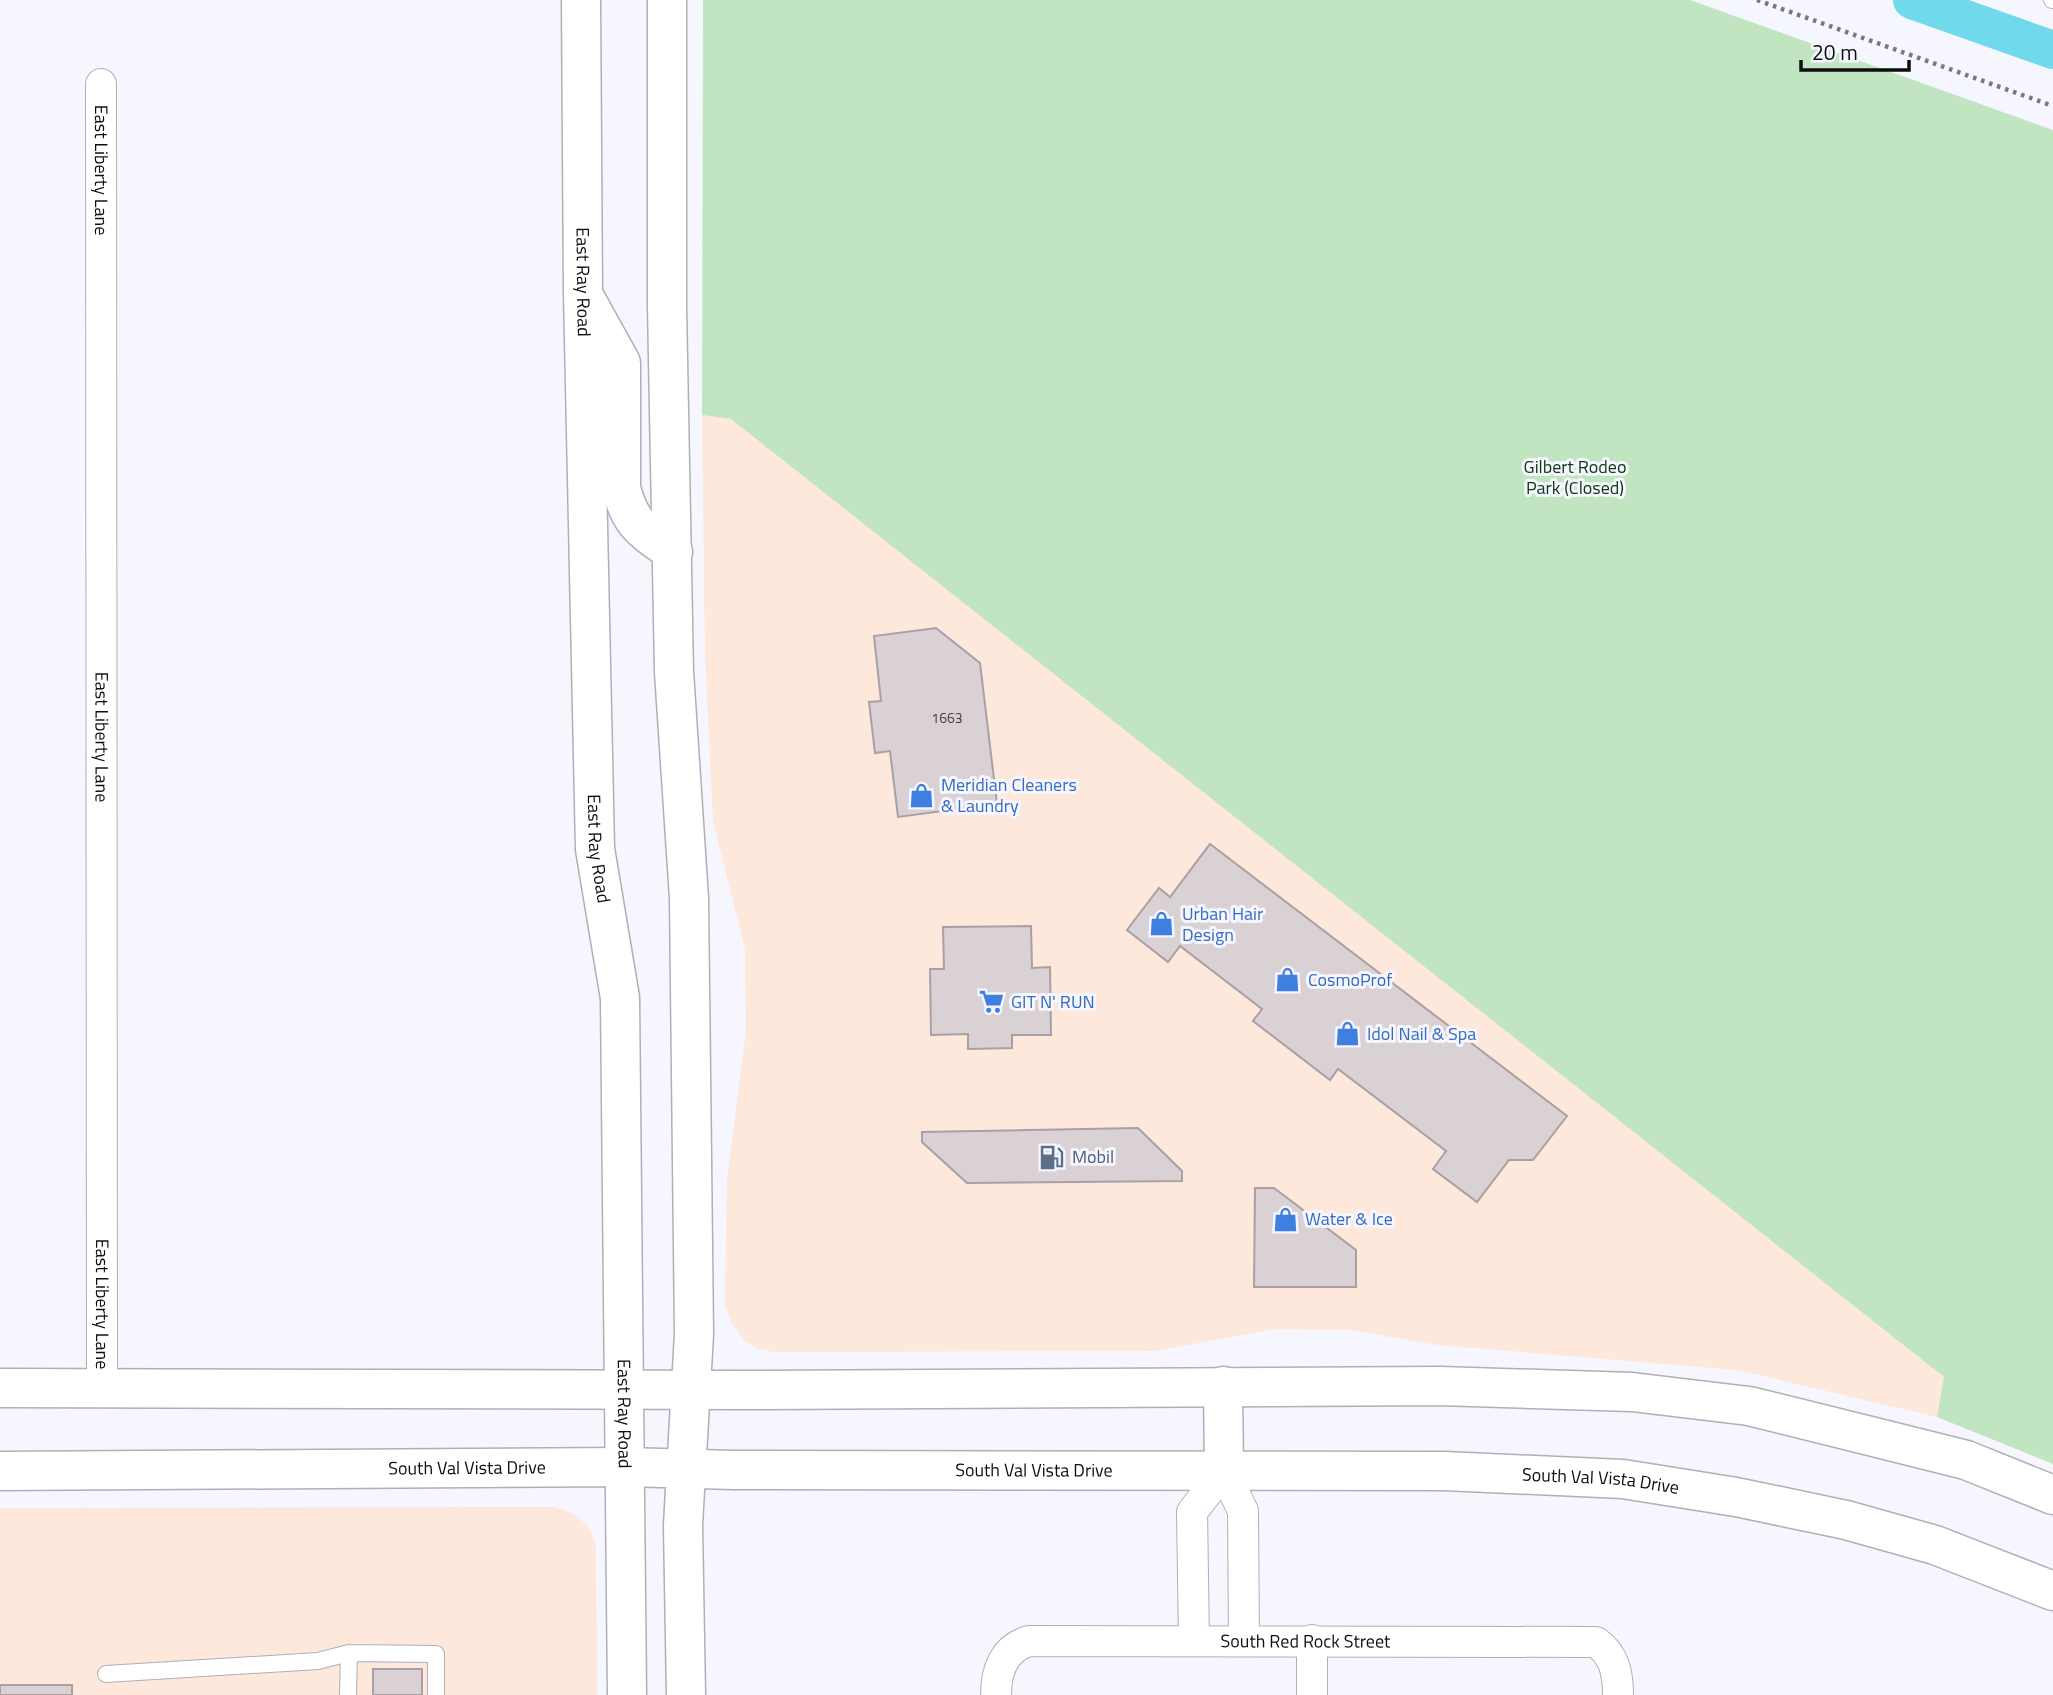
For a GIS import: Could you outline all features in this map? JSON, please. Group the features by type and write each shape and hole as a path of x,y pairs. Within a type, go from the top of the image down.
{"main road":[{"name":"East Ray Road","path":"581,0 583,293 595,849 620,998 627,1695"},
{"path":"667,0 667,306 674,672 689,898 694,1334 682,1525 685,1695"},
{"path":"583,293 621,363 621,488 625,504 639,528 673,552"},
{"path":"9,1394 102,1388 1223,1386 1440,1386 1632,1392 1749,1406 1966,1460 2053,1495"},
{"path":"1223,1386 1224,1471"},
{"name":"South Val Vista Drive","path":"0,1471 626,1467 1444,1471 1623,1479 1736,1497 1846,1520 1935,1545 2053,1591"}],"street":[{"name":"East Liberty Lane","path":"101,84 102,1388"},
{"path":"1194,1641 1192,1512 1224,1471 1243,1511 1244,1641"},
{"path":"1311,1695 1312,1640"},
{"name":"South Red Rock Street","path":"996,1695 996,1677 1004,1658 1015,1645 1029,1641 1312,1640 1595,1642 1608,1651 1618,1675 1618,1695"}],"lane":[{"path":"106,1674 318,1661 349,1653 436,1654 436,1695"},
{"path":"348,1695 349,1653"}],"path":[{"path":"1757,0 2053,106"}],"shaded area":[{"path":"702,415 731,418 1944,1377 1937,1417 1737,1370 1438,1345 1349,1330 1273,1329 1156,1351 774,1352 757,1348 744,1340 730,1320 725,1303 727,1180 746,1032 745,949 713,822 705,652"},
{"path":"555,1507 574,1514 589,1527 596,1547 597,1695 0,1695 0,1508"}],"green space":[{"name":"Gilbert Rodeo Park (Closed)","path":"703,0 1690,0 2053,130 2053,1464 1937,1417 1944,1377 731,419 702,415"}],"building":[{"path":"936,628 980,663 997,804 898,817 890,751 875,753 869,702 881,701 874,636"},
{"path":"1210,844 1567,1116 1533,1160 1509,1160 1477,1202 1433,1169 1446,1151 1338,1069 1330,1080 1253,1021 1262,1009 1180,946 1168,962 1127,930 1159,888 1170,897"},
{"name":"GIT N' RUN","path":"1031,926 1032,968 1050,967 1051,1035 1012,1035 1012,1048 968,1049 968,1034 931,1035 930,969 944,969 943,927"},
{"name":"Mobil","path":"1138,1128 1182,1171 1182,1181 967,1183 922,1142 922,1132"},
{"name":"Water & Ice","path":"1255,1188 1274,1188 1356,1250 1356,1287 1254,1287"},
{"path":"373,1669 422,1669 422,1695 373,1695"},
{"path":"0,1685 72,1685 72,1695 0,1695"}],"waterway":[{"path":"1912,0 2053,50"}],"place":[{"name":"Meridian Cleaners & Laundry","path":"921,795"},
{"name":"Urban Hair Design","path":"1162,924"},
{"name":"CosmoProf","path":"1288,980"},
{"name":"GIT N' RUN","path":"991,1002"},
{"name":"Idol Nail & Spa","path":"1347,1034"},
{"name":"Mobil","path":"1052,1157"},
{"name":"Water & Ice","path":"1285,1219"}]}
